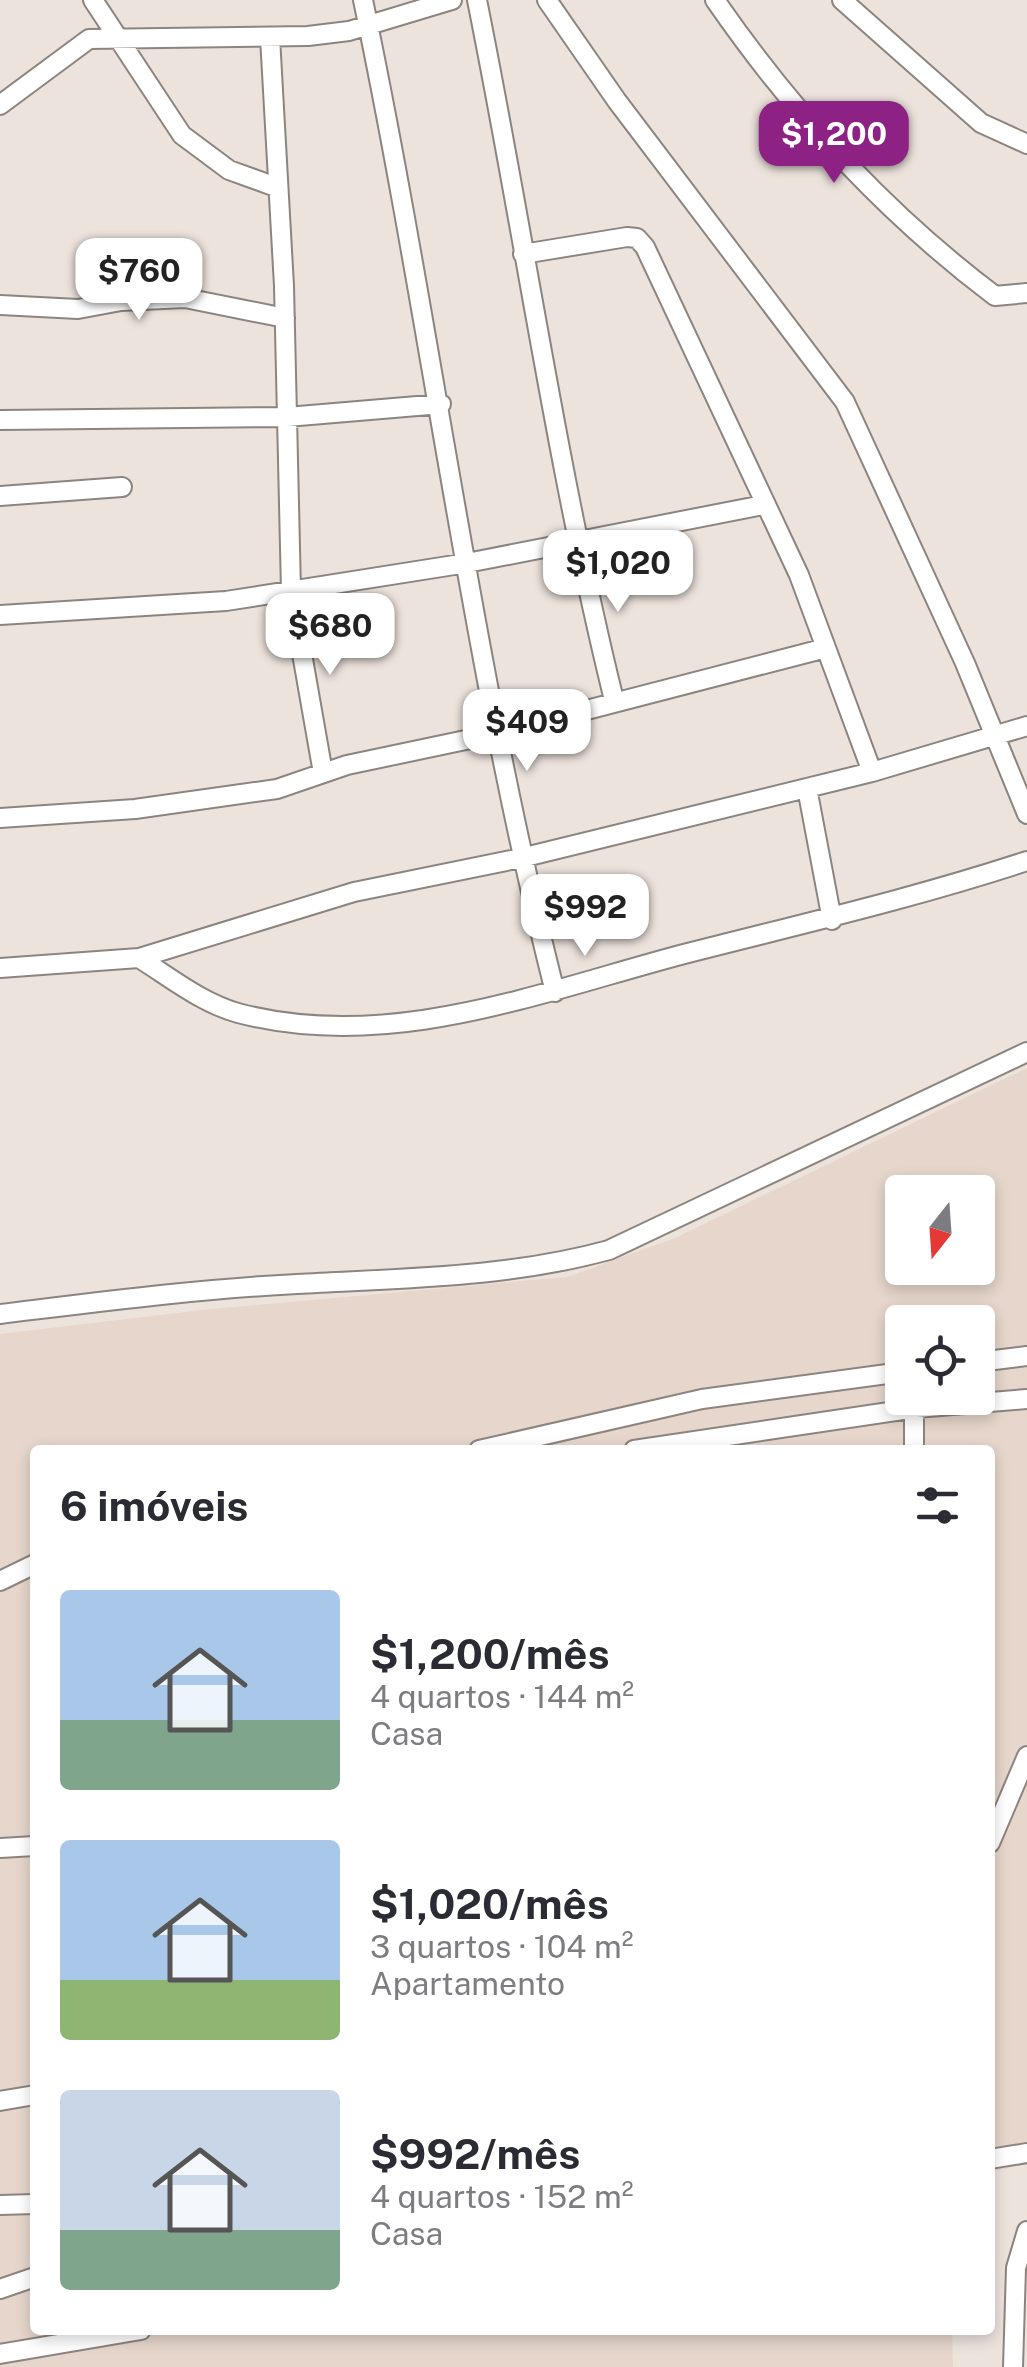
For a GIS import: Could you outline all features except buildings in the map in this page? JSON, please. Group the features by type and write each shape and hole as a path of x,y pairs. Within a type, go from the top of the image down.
{"street":[{"path":"93,0 182,135 229,170 276,186"},
{"path":"364,0 442,404 494,734 555,992"},
{"path":"0,105 26,90 73,47 89,39 270,37 349,31 452,0"},
{"path":"477,0 558,427 575,541 614,700"},
{"path":"547,0 617,101 845,402 996,734 1027,814"},
{"path":"715,0 787,98 864,184 995,296 1027,293"},
{"path":"842,0 982,122 1027,144"},
{"path":"270,37 285,318 290,591 323,773"},
{"path":"523,254 637,238 788,550 872,772"},
{"path":"0,305 68,310 121,301 185,298 285,318"},
{"path":"0,420 287,417 442,404"},
{"path":"0,496 122,487"},
{"path":"0,614 188,606 468,562 763,505"},
{"path":"0,818 135,809 278,788 323,773 494,734 826,648"},
{"path":"0,968 139,958 354,892 521,858 872,772 1027,726"},
{"path":"806,788 832,920"},
{"path":"139,958 200,998 238,1012 330,1025 400,1023 555,992 682,955 832,920 1027,861"},
{"path":"0,1314 188,1291 435,1278 583,1258 621,1245 1027,1052"},
{"path":"995,1360 1027,1356"},
{"path":"501,1445 702,1399 885,1374"},
{"path":"995,1400 1027,1399"},
{"path":"667,1445 885,1409"},
{"path":"915,1445 918,1415"},
{"path":"0,1581 30,1566"},
{"path":"995,1830 1027,1756"},
{"path":"0,1848 30,1846"},
{"path":"0,2101 30,2096"},
{"path":"995,2158 1027,2154"},
{"path":"0,2205 30,2204"},
{"path":"1013,2367 1016,2268 1027,2231"},
{"path":"0,2288 30,2279"},
{"path":"0,2354 111,2335"}],"shaded area":[{"path":"1027,1068 1027,2164 995,2171 995,1445 30,1445 30,2335 952,2335 953,2367 0,2367 0,1334 202,1310 567,1277 675,1238"}]}
